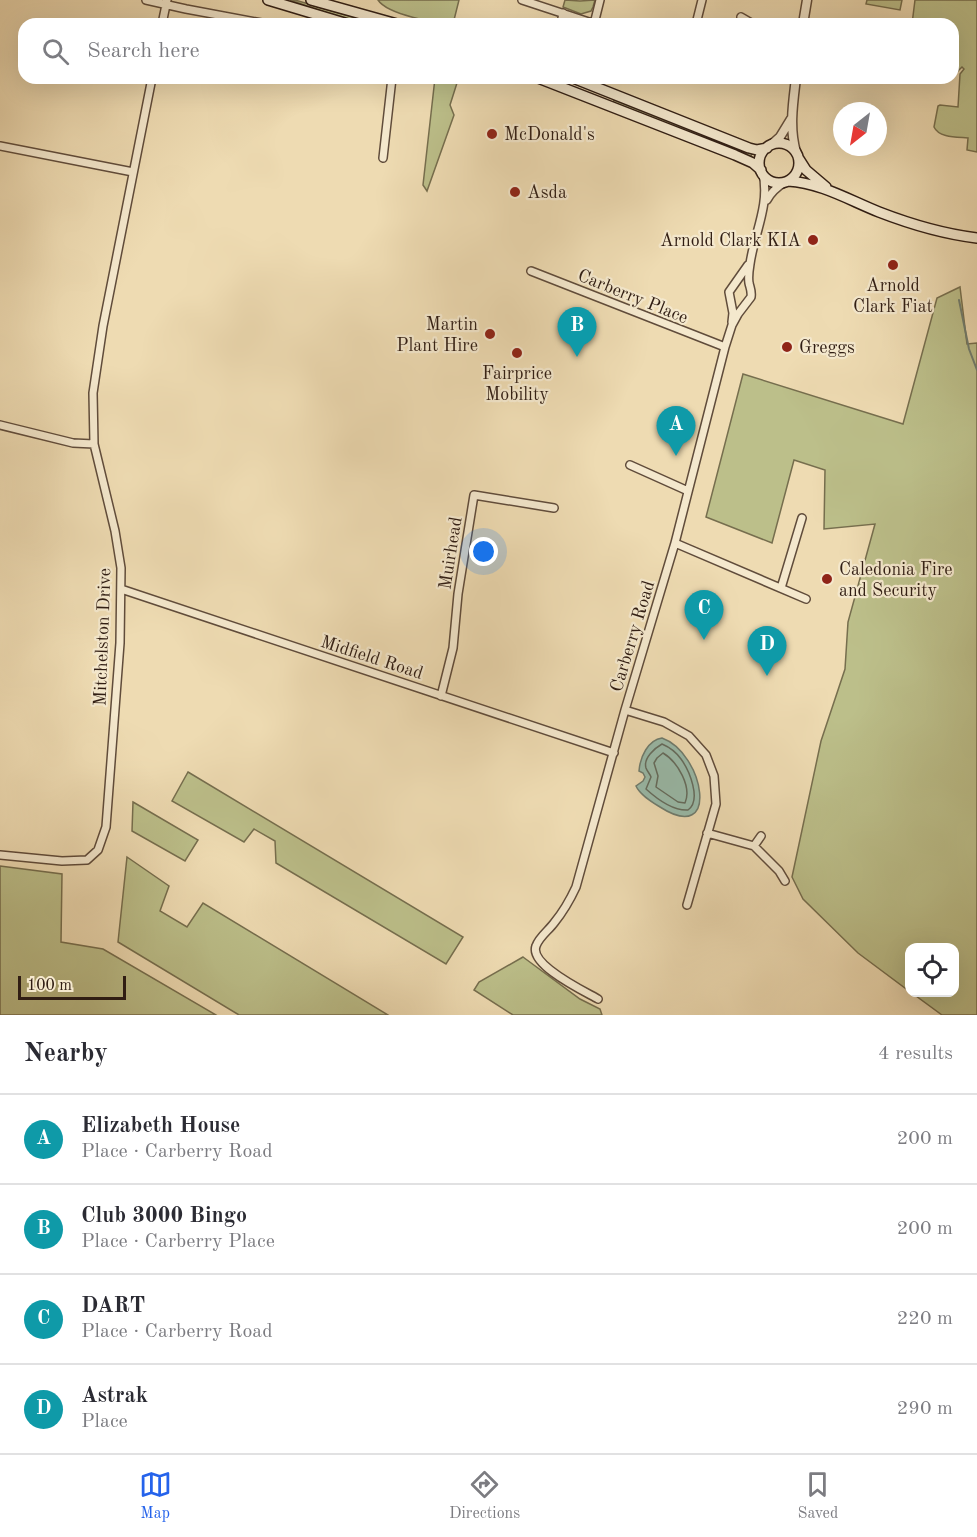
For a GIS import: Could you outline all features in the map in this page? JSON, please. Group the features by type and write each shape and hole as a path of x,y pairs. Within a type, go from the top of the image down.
{"main road":[{"path":"268,0 328,18"},
{"path":"311,0 376,18"},
{"path":"553,84 735,155 753,163 773,181 801,182 830,190 879,212 917,225 977,238"},
{"path":"588,84 749,148 757,150 777,143 787,145 797,155 806,170 830,190"},
{"path":"762,172 760,158 769,146"},
{"path":"787,181 797,171 799,165 797,155"}],"street":[{"path":"146,0 167,2 186,9 235,18"},
{"path":"522,0 578,18"},
{"path":"596,18 600,0"},
{"path":"698,18 702,0"},
{"path":"804,18 807,0"},
{"path":"163,18 167,2"},
{"path":"562,18 563,13"},
{"name":"Mitchelston Drive","path":"0,855 62,861 87,860 98,849 106,827 120,643 121,568 115,531 94,444 93,393 103,326 151,84"},
{"path":"383,158 391,84"},
{"path":"795,84 792,118 793,142 797,155"},
{"path":"769,146 780,137 792,118"},
{"path":"0,146 133,172"},
{"name":"Carberry Road","path":"732,325 732,301 729,292 746,270 750,260 764,205 765,184 762,172"},
{"name":"Carberry Road","path":"764,205 769,195 787,181"},
{"name":"Carberry Road","path":"598,999 563,979 543,963 537,955 536,945 565,909 576,887 675,543 724,347 738,314 752,297 749,286 750,260"},
{"name":"Carberry Place","path":"531,271 724,347"},
{"path":"736,284 743,283 749,286"},
{"path":"732,301 740,305 747,303"},
{"path":"0,425 73,443 94,444"},
{"path":"630,465 688,491"},
{"name":"Muirhead","path":"441,696 453,648 458,594 474,495 554,508"},
{"path":"781,588 802,518"},
{"path":"675,543 806,599"},
{"name":"Midfield Road","path":"121,589 614,753"},
{"path":"626,710 664,722 689,736 706,755 714,776 716,804 687,905"},
{"path":"707,833 754,846 779,871 785,881"},
{"path":"754,846 760,836"}],"green space":[{"path":"290,0 356,18 341,18"},
{"path":"378,0 459,0 454,18 416,18 401,14"},
{"path":"565,0 595,0 591,11 581,14 563,7"},
{"path":"867,0 902,0 900,10 866,4"},
{"path":"915,0 977,0 977,152 967,150 968,138 944,135 936,131 934,127 938,106 958,107 960,74 964,69 962,67 959,70 959,18 913,18"},
{"path":"434,84 457,84 450,105 454,115 427,191 423,185"},
{"path":"614,100 743,151 753,152 750,158 613,103"},
{"path":"960,287 967,344 977,343 977,1015 942,1015 917,997 959,997 959,943 905,943 905,988 858,953 803,899 792,877 821,741 845,669 848,622 875,524 824,529 825,470 794,460 772,543 706,517 743,374 903,424 937,298"},
{"path":"188,772 463,937 446,964 276,863 275,841 254,829 244,842 172,801"},
{"path":"133,802 198,840 185,861 132,831"},
{"path":"127,857 169,886 160,911 187,927 203,903 388,1015 239,1015 118,942"},
{"path":"0,866 62,874 61,942 103,949 216,1015 0,1015"},
{"path":"523,957 580,999 600,1009 602,1015 513,1015 474,990 479,982"}],"water":[{"path":"662,738 676,747 688,761 696,777 700,793 699,806 692,815 679,816 660,807 643,795 636,786 645,777 639,771 646,750 657,739"}],"waterway":[{"path":"959,300 969,349 977,370"}],"place":[{"name":"McDonald's","path":"492,134"},
{"name":"Asda","path":"515,192"},
{"name":"Arnold Clark KIA","path":"813,240"},
{"name":"Arnold Clark Fiat","path":"893,265"},
{"name":"Martin Plant Hire","path":"490,334"},
{"name":"Greggs","path":"787,347"},
{"name":"Fairprice Mobility","path":"517,353"},
{"name":"Club 3000 Bingo","path":"577,357"},
{"name":"Elizabeth House","path":"676,456"},
{"name":"Caledonia Fire and Security","path":"827,579"},
{"name":"DART","path":"704,640"},
{"name":"Astrak","path":"767,676"}]}
